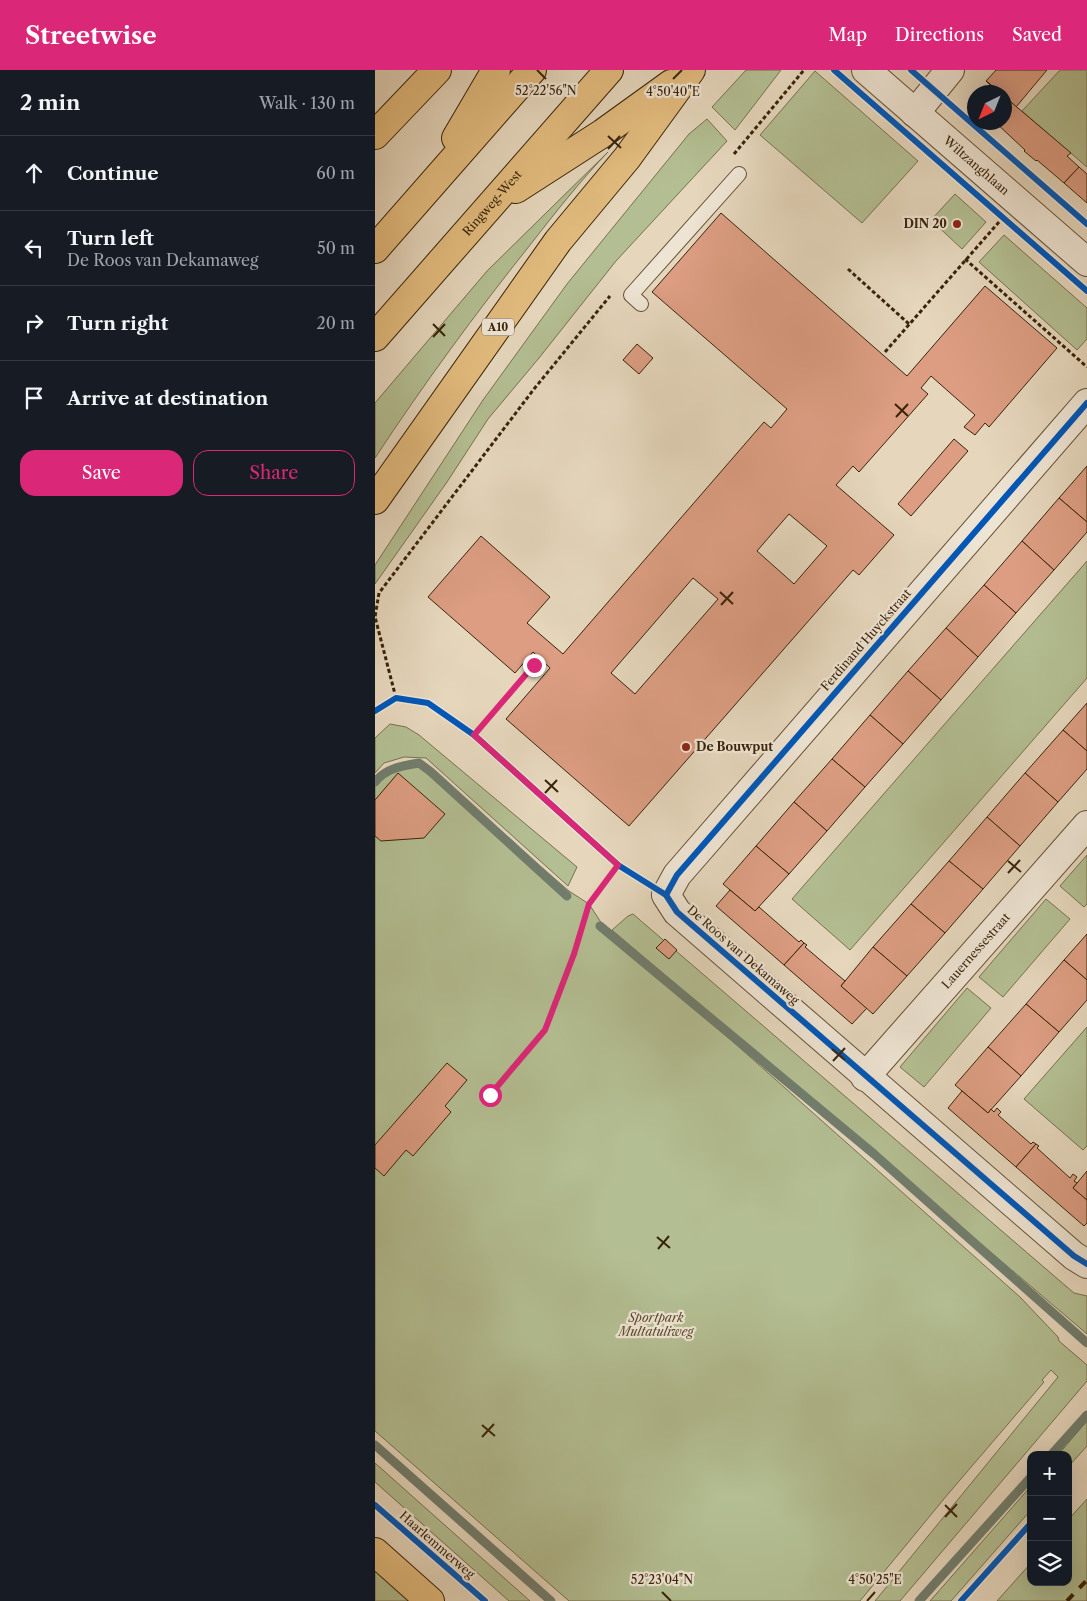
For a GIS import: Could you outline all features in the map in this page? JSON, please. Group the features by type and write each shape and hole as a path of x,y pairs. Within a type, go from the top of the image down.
{"main road":[{"path":"375,135 437,70"},
{"path":"422,195 496,70"},
{"path":"375,249 532,70"},
{"name":"Ringweg-West","path":"375,337 609,70"},
{"name":"A10","path":"489,206 603,133 690,70"},
{"name":"A10","path":"375,500 559,241 627,158 690,70"},
{"path":"375,1552 431,1601"}],"street":[{"name":"Wiltzanghlaan","path":"866,70 1087,262"},
{"path":"915,112 950,70"},
{"name":"Ferdinand Huyckstraat","path":"666,895 677,875 1087,403"},
{"name":"Lauernessestraat","path":"865,1077 1087,826"},
{"name":"De Roos van Dekamaweg","path":"666,895 677,912 865,1077 1074,1256 1087,1264"}],"lane":[{"path":"641,304 631,295 739,174"}],"path":[{"path":"731,156 804,70"},
{"path":"996,212 1010,224"},
{"path":"885,352 1003,218"},
{"path":"965,260 1087,367"},
{"path":"848,269 909,324"},
{"path":"397,698 375,617 379,593 534,389 615,289"},
{"path":"474,735 534,665"},
{"path":"389,702 397,698 405,699"},
{"path":"467,729 481,741"},
{"path":"611,859 626,870"},
{"path":"490,1095 545,1030 574,954 589,904 618,865"}],"green space":[{"path":"746,70 781,70 735,130 712,107"},
{"path":"1060,70 1087,70 1087,167 1022,111"},
{"path":"815,71 918,161 862,223 760,135"},
{"path":"707,119 727,141 616,261 488,419 447,482 375,584 375,565 483,400 567,284 689,134"},
{"path":"608,152 568,197 489,297 375,458 375,403 487,271"},
{"path":"955,194 986,222 962,249 931,220"},
{"path":"1004,235 1087,308 1087,339 1077,350 979,262"},
{"path":"1087,561 1087,678 850,950 792,899"},
{"path":"390,724 406,727 419,735 577,867 568,886 426,758 404,757 384,763 375,773 375,738"},
{"name":"Sportpark Multatuliweg","path":"412,762 431,772 569,891 589,904 604,927 1020,1297 1058,1337 1059,1341 1087,1365 1087,1381 900,1601 875,1601 1058,1377 1051,1370 1042,1380 1044,1382 860,1601 569,1601 375,1431 375,785 390,769"},
{"path":"1087,855 1087,904 1084,907 1060,886"},
{"path":"1046,899 1070,919 1003,997 979,977"},
{"path":"633,914 1074,1293 1087,1296 1087,1334 612,930"},
{"path":"967,988 991,1008 924,1087 900,1067"},
{"path":"1087,1027 1087,1146 1083,1150 1024,1099"},
{"path":"1087,1421 1087,1446 1072,1463 1072,1451 1061,1451"},
{"path":"375,1463 530,1601 509,1601 375,1482"},
{"path":"1027,1491 1027,1515 951,1601 930,1601"},
{"path":"1087,1499 1087,1601 997,1601 1027,1567 1027,1586 1072,1586 1072,1516"},
{"path":"375,1569 411,1601 375,1601"}],"building":[{"path":"996,70 1047,70 1016,107 1012,103 1012,85 991,85 986,81"},
{"path":"1012,103 1071,153 1067,156 1079,167 1064,183 1004,130 1012,130"},
{"path":"1079,167 1087,174 1087,203 1064,183"},
{"path":"721,213 907,376 985,286 1057,348 989,427 985,423 975,435 964,427 975,415 931,376 921,388 928,394 859,472 853,466 836,485 894,535 859,575 853,570 629,826 506,719 550,668 533,652 515,673 428,597 481,536 550,597 527,623 563,654 764,422 771,428 787,409 652,292","holes":["789,514 827,546 794,584 757,551","693,578 718,599 635,694 611,673"]},
{"path":"637,344 653,358 639,374 623,360"},
{"path":"954,439 968,451 911,516 898,504"},
{"path":"1087,466 1087,522 1059,498"},
{"path":"1059,498 1087,522 1087,532 1054,570 1022,541"},
{"path":"1022,541 1054,570 1016,613 984,585"},
{"path":"984,585 1016,613 978,657 946,628"},
{"path":"946,628 978,657 941,700 908,671"},
{"path":"908,671 941,700 903,744 870,715"},
{"path":"1087,703 1087,751 1063,730"},
{"path":"870,715 903,744 865,787 832,759"},
{"path":"1063,730 1087,751 1087,769 1058,802 1025,773"},
{"path":"832,759 865,787 827,831 794,802"},
{"path":"398,773 445,814 424,838 381,841 375,836 375,800"},
{"path":"1025,773 1058,802 1020,846 987,817"},
{"path":"794,802 827,831 789,874 756,846"},
{"path":"987,817 1020,846 983,889 949,861"},
{"path":"756,846 789,874 755,911 723,884"},
{"path":"949,861 983,889 945,933 911,904"},
{"path":"730,890 755,911 759,907 799,942 801,940 804,943 784,965 716,906"},
{"path":"911,904 945,933 907,976 873,947"},
{"path":"1087,934 1087,980 1064,960"},
{"path":"665,939 677,950 669,959 656,948"},
{"path":"804,943 807,945 805,947 845,981 841,986 867,1008 852,1024 784,965"},
{"path":"873,947 907,976 873,1014 841,986"},
{"path":"1064,960 1087,980 1087,1000 1059,1032 1026,1004"},
{"path":"1026,1004 1059,1032 1021,1076 988,1047"},
{"path":"988,1047 1021,1076 988,1113 955,1085"},
{"path":"447,1063 467,1080 445,1106 451,1112 413,1156 406,1150 384,1176 375,1168 375,1145"},
{"path":"962,1091 988,1113 991,1109 994,1112 997,1108 1001,1112 998,1115 1031,1144 1033,1142 1036,1144 1016,1167 948,1108"},
{"path":"1036,1144 1039,1146 1037,1148 1070,1178 1073,1174 1077,1177 1074,1181 1077,1183 1073,1188 1087,1200 1087,1223 1084,1226 1016,1167"},
{"path":"1087,1171 1087,1200 1073,1188"}],"waterway":[{"path":"375,782 389,771 419,763 567,896"},
{"path":"600,926 874,1154 1087,1343"},
{"path":"1055,1451 1087,1415"},
{"path":"375,1445 551,1601"},
{"path":"919,1601 1027,1481"}],"railway":[{"path":"1067,1601 1087,1580"}],"cycle path":[{"path":"834,70 1087,291"},
{"path":"911,70 1087,224"},
{"path":"666,895 677,875 1087,403"},
{"path":"375,711 396,698 428,703 474,735 618,865 666,895 677,912 1074,1256 1087,1264"},
{"name":"Haarlemmerweg","path":"375,1505 485,1601"},
{"path":"961,1601 1027,1527"}],"place":[{"name":"DIN 20","path":"957,224"},
{"name":"De Bouwput","path":"686,747"}],"route":[{"path":"490,1095 545,1030 574,954 589,904 618,865 474,735 534,665"}]}
